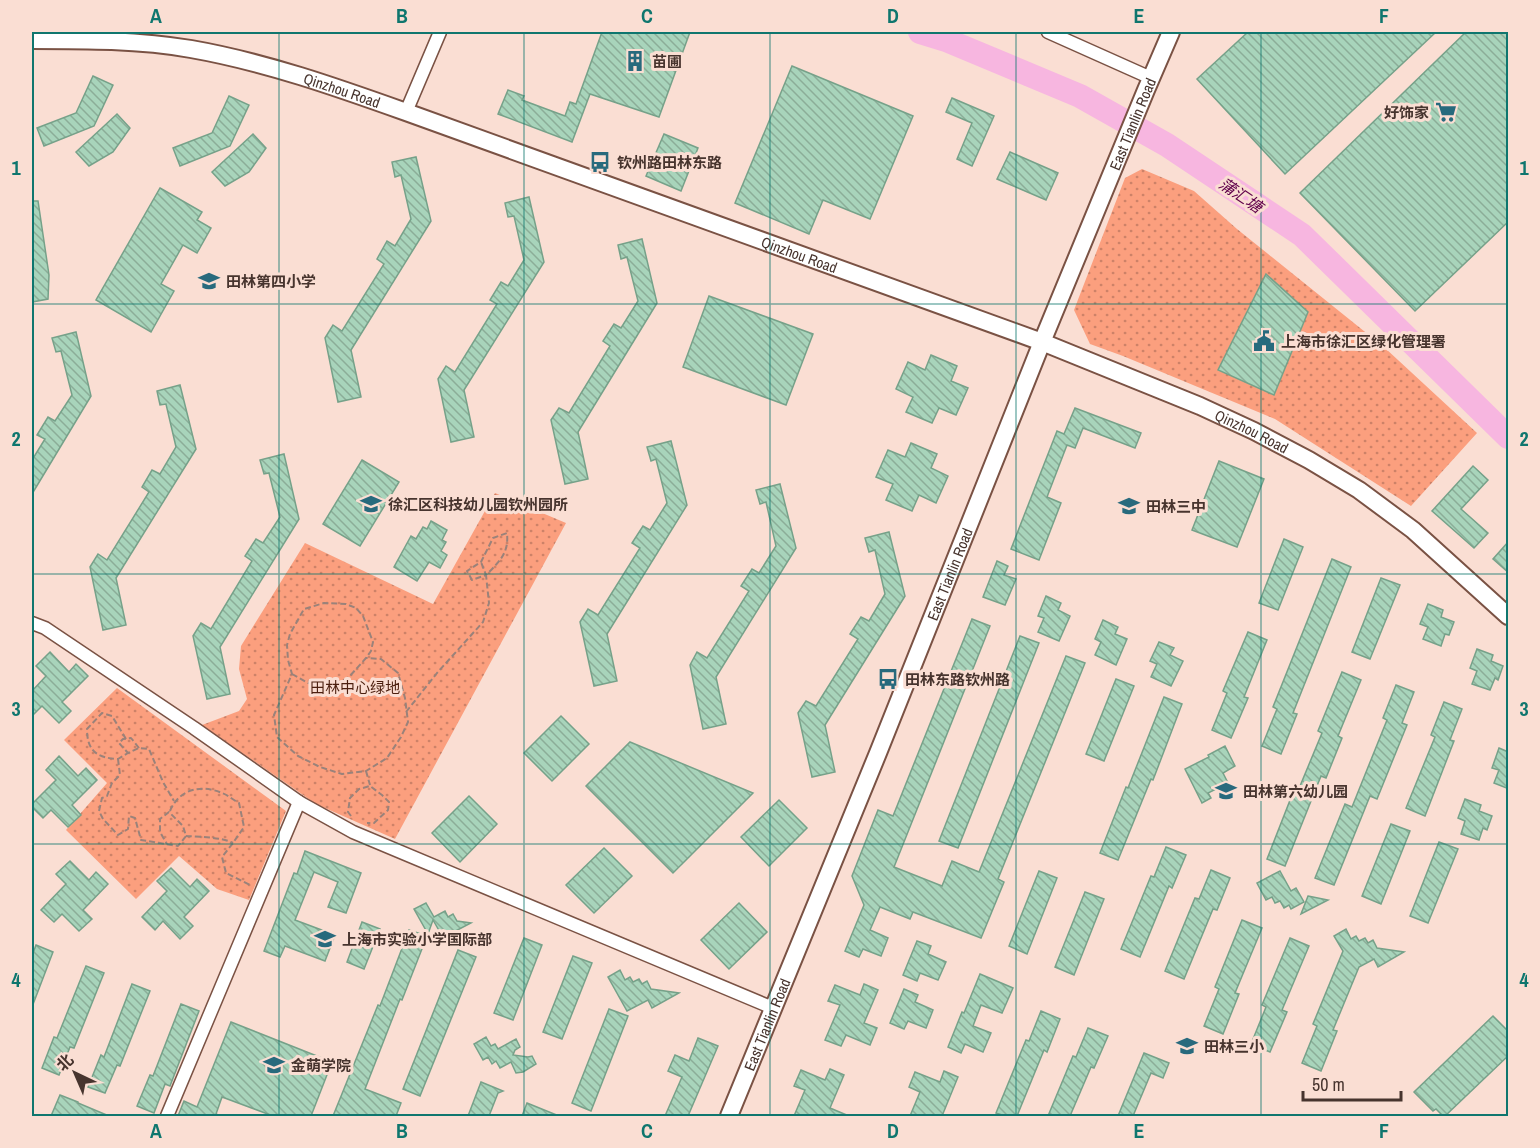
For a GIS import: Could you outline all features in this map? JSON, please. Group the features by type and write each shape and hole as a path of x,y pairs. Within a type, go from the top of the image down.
{"street":[{"path":"406,112 440,32"},
{"path":"1048,32 1148,84"},
{"name":"East Tianlin Road","path":"729,1116 878,753 1042,342 1171,32"},
{"name":"Qinzhou Road","path":"32,40 131,42 189,49 243,60 311,79 1042,342 1200,406 1309,460 1359,490 1413,530 1509,616"},
{"path":"32,623 45,628 184,721 298,802 773,1008"},
{"path":"167,1116 298,802"}],"path":[{"path":"507,533 508,543 501,560 486,575 472,580 467,571 481,562 493,537 507,533"},
{"path":"406,712 483,622 489,603 486,575 481,562"},
{"path":"292,674 308,683 318,684 342,681 349,677 371,651 373,642 363,616 356,608 346,604 324,603 304,609 290,634 287,645 292,674 274,715 277,737 298,756 320,767 342,774 366,771 387,758 408,722 405,698 398,673 381,659 366,658"},
{"path":"126,739 112,716 102,712 87,729 87,741 94,752 104,758 118,759 139,748 149,749 163,783 174,801"},
{"path":"128,753 119,744 123,739 131,738 139,748"},
{"path":"118,759 120,775 112,783 107,796 102,798 99,811 103,819 118,835 128,830 129,816 135,818 141,840 178,846 186,836"},
{"path":"366,771 370,786 389,802 388,810 374,823 355,827 348,813 350,798 359,789 370,786"},
{"path":"166,844 160,832 160,819 170,812 174,801 181,794 205,789 222,792 239,803 244,827 222,857 226,873 262,891"},
{"path":"170,812 183,826 186,836"},
{"path":"186,836 224,839 233,843"}],"green space":[{"path":"1142,169 1194,191 1237,229 1385,348 1477,433 1411,506 1275,419 1090,344 1074,310 1125,178"},
{"name":"田林中心绿地","path":"495,493 566,523 395,839 316,804 202,725 239,711 247,699 239,669 241,646 305,543 433,604"},
{"path":"117,688 286,811 249,900 217,889 179,856 136,899 66,830 107,783 64,740"}],"building":[{"name":"苗圃","path":"602,32 690,32 659,117 590,94 572,142 498,114 508,90 524,96 522,100 565,116 570,102 576,104"},
{"path":"1248,32 1436,32 1285,174 1197,79"},
{"name":"好饰家","path":"1466,32 1509,32 1509,221 1415,311 1300,193"},
{"path":"792,66 913,116 870,219 823,200 809,234 735,203"},
{"path":"93,76 113,85 94,126 44,146 37,128 76,113"},
{"path":"229,96 249,105 230,146 180,166 173,148 212,133"},
{"path":"952,98 994,116 972,166 957,159 972,123 946,112"},
{"path":"117,114 130,128 113,152 89,166 76,152"},
{"path":"253,134 266,148 249,172 225,186 212,172"},
{"path":"664,134 698,148 681,191 646,176"},
{"path":"1010,152 1058,173 1046,200 997,179"},
{"path":"416,157 431,221 351,350 361,397 338,402 325,338 333,325 342,331 384,264 377,259 387,241 395,246 411,219 401,175 395,177 392,162"},
{"path":"160,188 202,212 197,220 211,228 197,253 183,245 161,284 174,291 151,332 96,300"},
{"path":"529,197 544,262 464,390 474,437 451,442 438,379 446,366 455,372 497,304 490,300 501,282 508,286 524,260 514,216 508,217 505,203"},
{"path":"32,201 38,201 49,275 48,299 32,302"},
{"path":"642,239 657,303 578,432 588,479 565,484 551,420 559,408 569,413 610,346 603,341 614,324 621,328 638,301 627,257 621,259 618,245"},
{"name":"上海市徐汇区绿化管理署","path":"1266,274 1308,312 1274,395 1218,370"},
{"path":"709,296 813,334 786,405 683,367"},
{"path":"76,332 91,396 32,494 32,460 45,439 37,435 48,417 55,421 72,395 61,351 56,352 52,338"},
{"path":"931,355 957,366 951,381 968,388 956,415 939,408 932,423 906,412 913,397 896,389 908,362 925,370"},
{"path":"180,385 196,449 116,578 126,625 103,630 90,567 98,554 107,560 149,492 142,487 152,470 160,474 176,447 166,404 160,405 157,391"},
{"path":"1075,408 1141,433 1135,448 1083,428 1075,448 1067,445 1047,497 1061,503 1039,560 1011,549 1057,431 1064,434"},
{"path":"671,441 687,505 607,634 617,681 594,686 580,622 588,609 598,615 640,548 632,543 643,526 650,530 667,503 656,459 651,461 647,447"},
{"path":"911,443 937,454 931,468 948,476 936,503 919,495 912,511 886,500 893,484 876,477 888,450 905,457"},
{"path":"284,454 299,519 220,647 230,694 207,699 193,636 201,623 211,629 252,561 245,556 256,539 263,543 280,517 269,473 264,474 260,460"},
{"path":"362,460 399,482 360,546 323,524"},
{"path":"1219,461 1264,479 1237,547 1192,530"},
{"path":"1473,466 1488,480 1461,509 1488,533 1474,548 1432,511"},
{"path":"780,484 796,548 716,677 726,724 703,729 690,665 697,652 707,658 749,591 741,586 752,569 759,573 776,546 766,502 760,504 756,490"},
{"path":"431,521 447,530 442,540 446,542 441,551 447,555 440,568 429,562 417,581 394,567 411,536 416,539 423,527 427,529"},
{"path":"889,532 905,596 825,725 835,772 812,777 798,713 806,701 816,706 858,639 850,634 861,617 869,621 885,594 875,550 869,552 865,538"},
{"path":"1284,539 1303,547 1278,610 1259,603"},
{"path":"1509,541 1509,573 1493,559"},
{"path":"1332,559 1351,567 1293,713 1297,714 1281,754 1262,746 1277,709 1273,707"},
{"path":"997,561 1008,566 1004,575 1016,579 1005,605 983,597"},
{"path":"1381,578 1400,585 1370,659 1352,652"},
{"path":"1046,596 1061,603 1058,610 1070,616 1059,641 1038,632 1044,618 1038,616"},
{"path":"1428,604 1443,610 1441,617 1454,622 1449,635 1445,634 1441,646 1423,639 1428,627 1420,624"},
{"path":"972,619 990,626 894,867 942,886 952,861 979,872 1066,656 1085,663 998,879 1004,882 981,938 913,912 910,919 880,907 870,930 888,938 881,956 863,949 859,957 845,951 864,905 852,876 878,810 893,816"},
{"path":"1103,620 1118,627 1115,634 1127,639 1116,665 1095,655 1101,642 1095,639"},
{"path":"1248,632 1267,640 1244,697 1248,698 1231,738 1212,730 1227,693 1223,691"},
{"path":"1020,636 1039,643 958,848 939,841"},
{"path":"1159,642 1174,648 1170,655 1183,661 1171,686 1151,677 1157,664 1150,661"},
{"path":"1477,649 1493,655 1491,661 1503,666 1498,680 1495,678 1490,690 1472,684 1477,671 1470,668"},
{"path":"50,652 69,672 76,664 88,676 62,702 71,711 59,723 42,706 32,716 32,691 46,676 36,666"},
{"path":"1342,672 1361,680 1338,736 1342,738 1326,778 1321,776 1285,866 1267,859 1296,785 1300,786 1322,733 1318,731"},
{"path":"1116,679 1134,686 1104,761 1086,754"},
{"path":"1396,685 1414,692 1402,723 1407,725 1377,799 1370,796 1334,885 1315,878 1345,804 1352,807 1387,720 1383,718"},
{"path":"1164,697 1182,704 1153,780 1151,779 1118,860 1100,853"},
{"path":"1444,702 1462,709 1450,740 1454,741 1425,816 1406,808 1435,737 1431,735"},
{"path":"561,716 589,744 552,781 524,753"},
{"path":"630,742 753,793 673,873 586,786"},
{"path":"1225,746 1235,766 1223,773 1228,783 1208,793 1211,798 1202,803 1185,769"},
{"path":"1499,748 1506,751 1509,748 1509,789 1494,783 1499,770 1492,768"},
{"path":"59,756 78,776 86,768 97,780 72,805 81,815 68,827 51,810 43,818 32,807 32,804 56,780 46,770"},
{"path":"469,796 497,824 460,862 432,833"},
{"path":"1465,799 1481,805 1479,811 1492,816 1487,830 1483,828 1479,840 1461,834 1465,821 1458,818"},
{"path":"779,800 807,828 769,866 741,837"},
{"path":"1391,824 1410,831 1381,904 1362,896"},
{"path":"1439,842 1458,849 1428,923 1410,916"},
{"path":"1166,847 1186,855 1172,888 1169,886 1140,957 1121,949 1151,876 1154,877"},
{"path":"604,848 632,876 594,913 566,885"},
{"path":"305,851 361,873 346,913 328,907 338,882 314,872 295,920 335,935 325,961 285,946 280,957 264,951 294,873 297,874"},
{"path":"70,861 89,880 96,872 108,884 83,910 92,919 79,931 62,914 54,922 41,910 66,884 56,874"},
{"path":"171,868 190,887 197,879 209,891 184,917 193,926 180,939 163,921 155,930 142,917 167,891 157,881"},
{"path":"1211,870 1230,878 1217,910 1213,909 1184,979 1165,971 1195,898 1199,899"},
{"path":"1039,871 1057,878 1027,954 1009,946"},
{"path":"1280,871 1291,891 1296,888 1304,902 1291,909 1289,905 1284,908 1280,901 1275,903 1272,897 1266,900 1257,883"},
{"path":"1085,892 1104,899 1074,975 1055,967"},
{"path":"1308,896 1328,900 1301,914"},
{"path":"426,903 434,917 445,911 448,917 453,914 457,921 471,923 448,935 446,931 441,934 433,920 428,934 414,909"},
{"path":"739,903 767,932 729,969 701,940"},
{"path":"1242,920 1262,928 1235,993 1239,994 1223,1034 1204,1026 1219,989 1215,987"},
{"path":"362,922 380,929 364,969 347,962"},
{"path":"1346,929 1351,939 1356,936 1359,941 1365,938 1368,943 1373,940 1377,948 1404,952 1378,967 1374,959 1359,967 1333,1030 1337,1031 1321,1071 1302,1063 1317,1026 1313,1024 1343,951 1334,936"},
{"path":"409,930 427,936 365,1089 401,1103 396,1116 333,1116 378,1005 380,1006"},
{"path":"524,938 542,945 513,1020 494,1013"},
{"path":"1290,938 1309,946 1282,1010 1287,1012 1270,1052 1251,1044 1266,1007 1262,1005"},
{"path":"917,941 931,946 928,954 946,962 938,980 920,973 917,981 903,975"},
{"path":"36,945 53,952 32,1007 32,956"},
{"path":"458,950 476,957 420,1096 403,1089"},
{"path":"573,956 592,963 562,1039 543,1032"},
{"path":"86,966 104,973 74,1048 70,1047 59,1075 42,1068 54,1037 57,1038"},
{"path":"620,970 625,980 630,977 633,982 639,979 642,984 647,981 651,989 679,993 652,1008 648,1000 627,1011 608,977"},
{"path":"980,974 1013,988 1002,1013 981,1005 973,1026 991,1033 983,1052 965,1044 961,1053 948,1047"},
{"path":"132,984 150,991 120,1066 117,1065 105,1093 88,1087 101,1055 104,1057"},
{"path":"864,984 878,990 864,1023 877,1028 870,1045 846,1035 841,1046 825,1040 840,1005 828,1001 835,985 860,995"},
{"path":"904,989 918,995 915,1002 933,1010 926,1028 908,1021 904,1029 890,1023"},
{"path":"181,1004 199,1011 170,1086 165,1084 154,1113 137,1106 150,1075 153,1076"},
{"path":"609,1009 628,1016 591,1111 572,1103"},
{"path":"1041,1011 1060,1019 1047,1052 1044,1050 1017,1116 996,1113 1026,1040 1029,1041"},
{"path":"1493,1016 1509,1032 1509,1055 1445,1116 1436,1109 1433,1111 1414,1092"},
{"name":"金萌学院","path":"231,1022 332,1062 311,1116 273,1116 222,1097 216,1114 221,1116 178,1116 184,1101 197,1107"},
{"path":"1088,1028 1108,1036 1094,1068 1091,1067 1070,1116 1048,1116 1073,1056 1076,1057"},
{"path":"486,1037 491,1046 495,1044 498,1049 516,1039 520,1047 513,1055 532,1056 536,1064 523,1072 516,1073 511,1062 500,1068 496,1061 492,1064 488,1057 483,1060 474,1044"},
{"path":"698,1038 718,1046 688,1116 665,1116 682,1077 668,1071 675,1055 689,1061"},
{"path":"1144,1053 1169,1063 1163,1078 1151,1073 1133,1116 1118,1116"},
{"path":"830,1069 844,1075 830,1108 849,1116 794,1116 805,1090 794,1086 801,1070 825,1080"},
{"path":"944,1071 958,1077 942,1116 910,1116 920,1092 909,1087 915,1072 940,1082"},
{"path":"481,1082 503,1091 498,1093 489,1116 468,1116"},
{"path":"60,1095 78,1102 109,1116 51,1116"},
{"path":"527,1103 559,1116 522,1116"}],"waterway":[{"name":"蒲汇塘","path":"920,32 946,40 1080,96 1167,145 1302,235 1508,437"}],"place":[{"name":"苗圃","path":"635,61"},
{"name":"好饰家","path":"1446,112"},
{"name":"钦州路田林东路","path":"600,162"},
{"name":"田林第四小学","path":"209,281"},
{"name":"上海市徐汇区绿化管理署","path":"1264,341"},
{"name":"徐汇区科技幼儿园钦州园所","path":"371,504"},
{"name":"田林三中","path":"1129,506"},
{"name":"田林东路钦州路","path":"888,679"},
{"name":"田林第六幼儿园","path":"1226,791"},
{"name":"上海市实验小学国际部","path":"325,939"},
{"name":"田林三小","path":"1187,1046"},
{"name":"金萌学院","path":"274,1065"}]}
